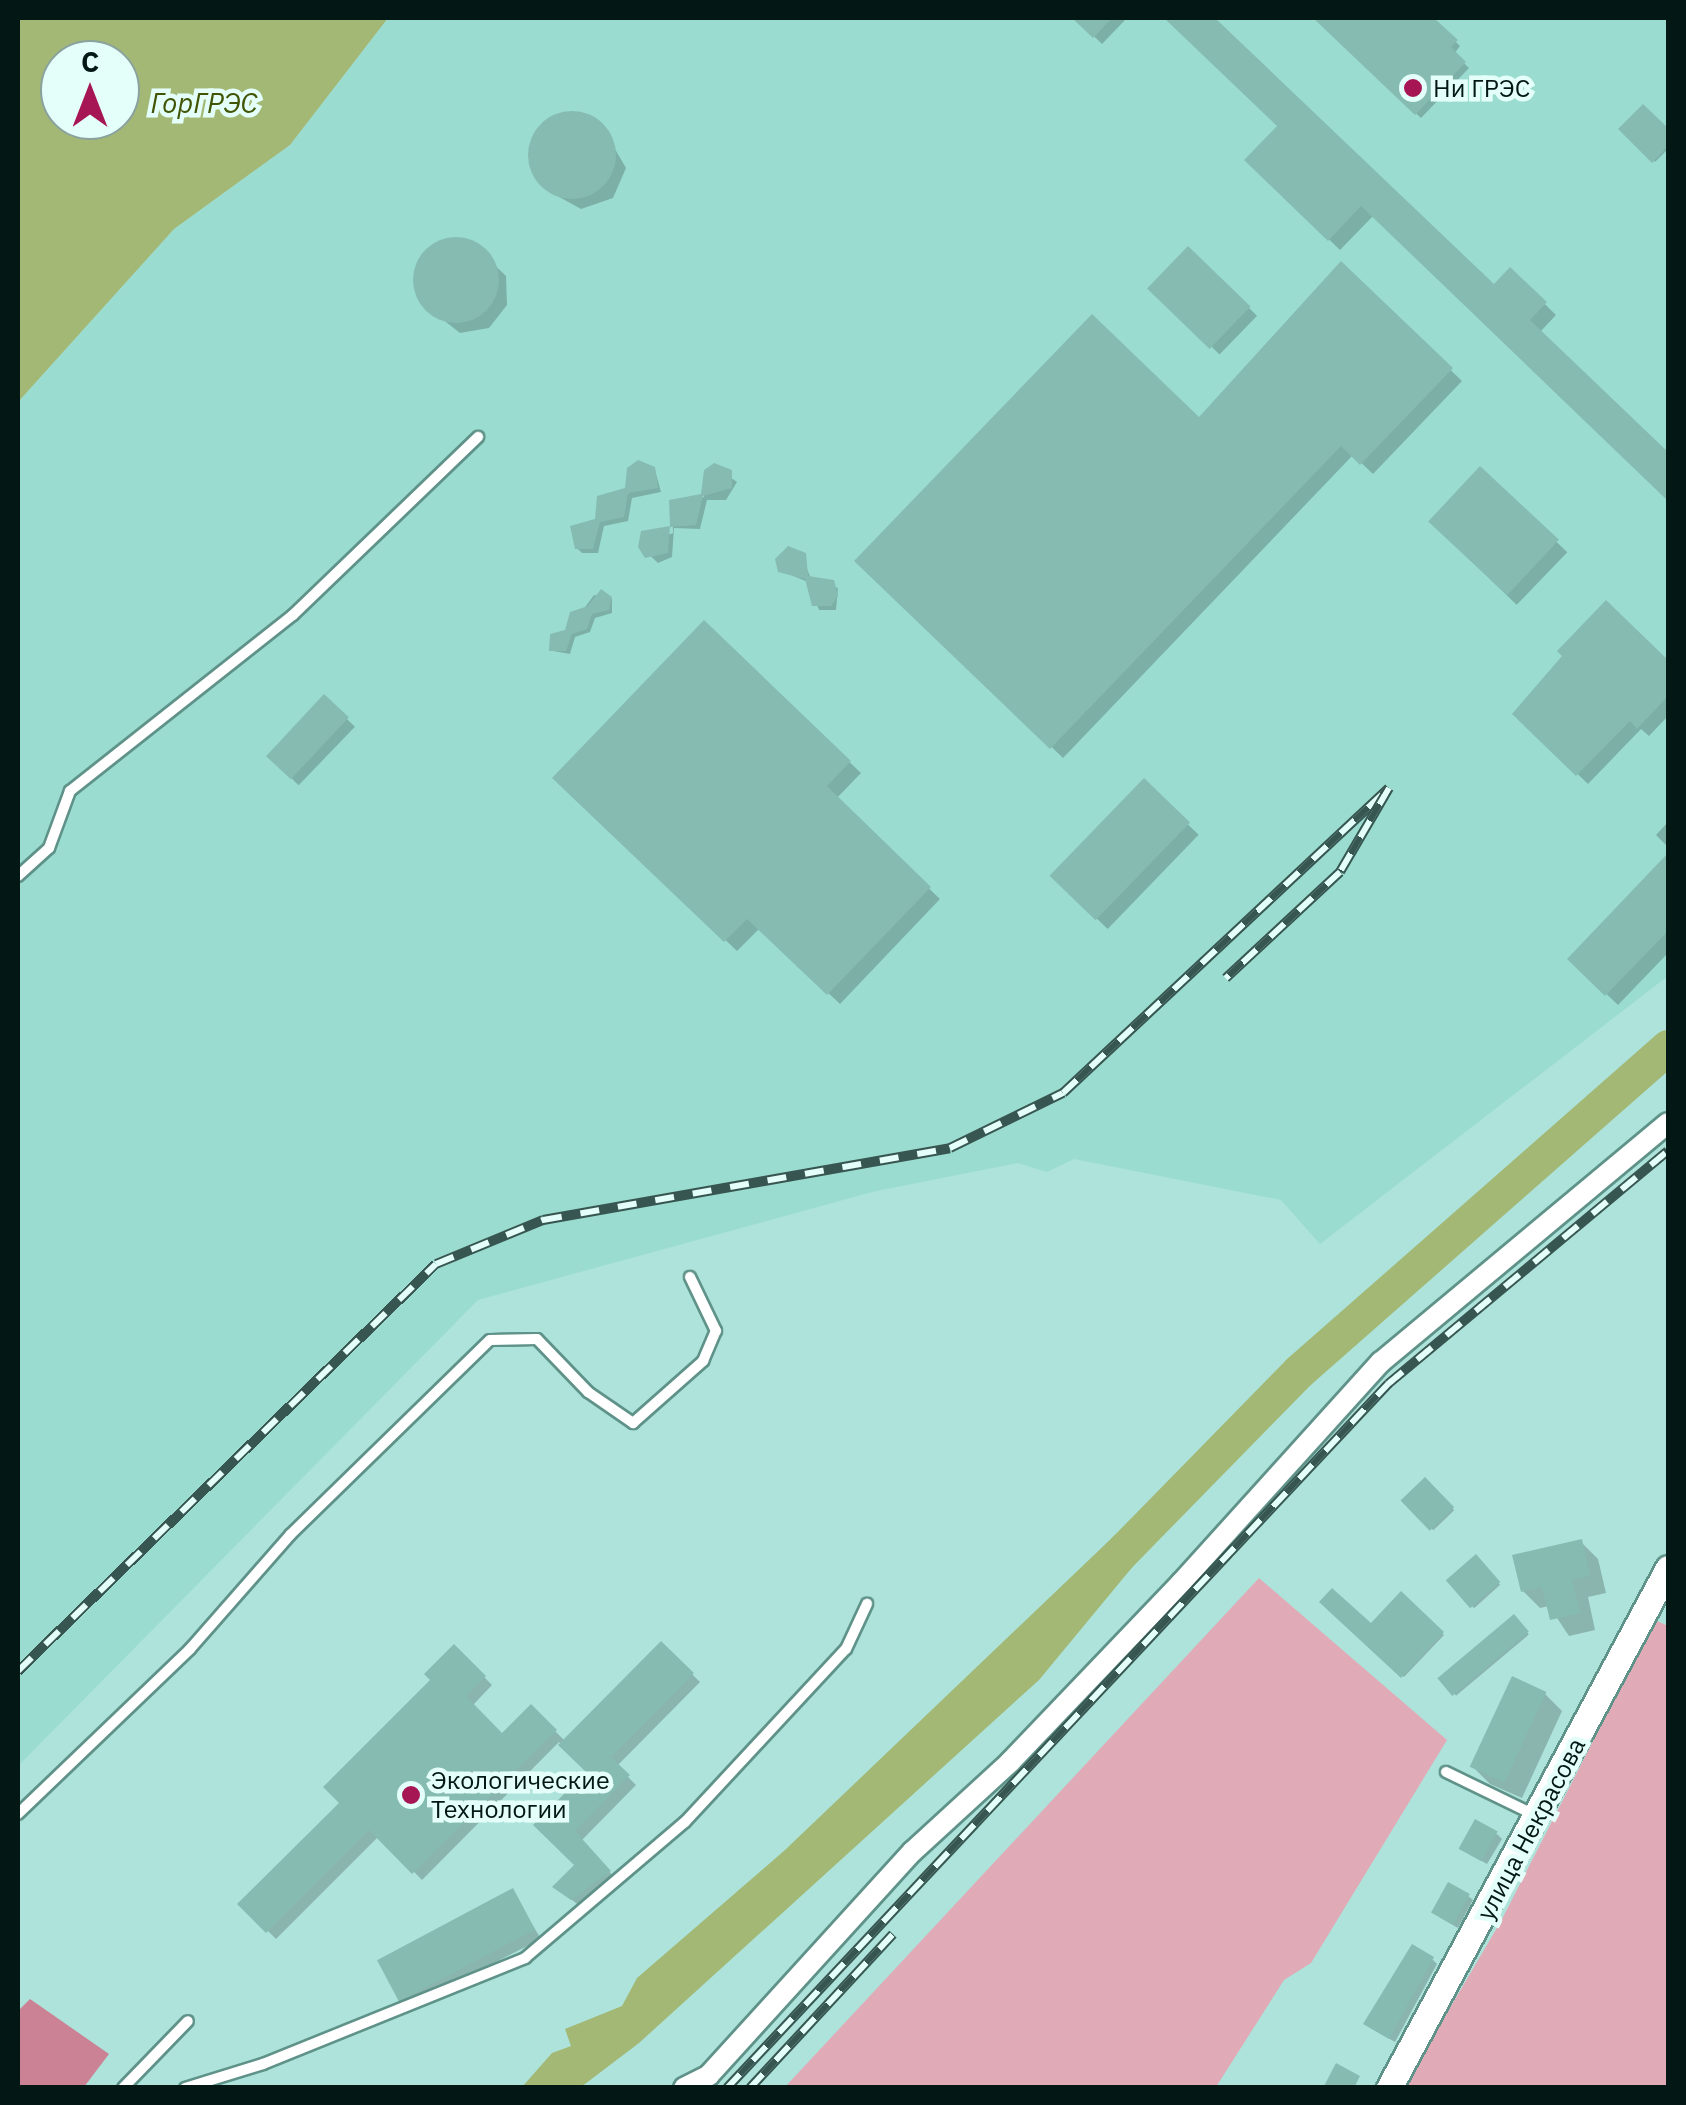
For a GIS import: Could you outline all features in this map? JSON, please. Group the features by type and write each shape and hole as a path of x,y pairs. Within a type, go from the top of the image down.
{"street":[{"path":"684,2088 709,2075 913,1851 1010,1762 1181,1583 1381,1362 1668,1123"},
{"name":"улица Некрасова","path":"1389,2088 1668,1568"}],"lane":[{"path":"18,876 49,848 70,792 293,614 478,438"},
{"path":"18,1814 190,1649 290,1535 490,1340 537,1339 588,1392 633,1423 703,1362 716,1331 690,1278"},
{"path":"185,2088 263,2064 524,1958 685,1822 846,1649 868,1604"},
{"path":"1446,1772 1538,1816"},
{"path":"123,2088 188,2021"}],"shaded area":[{"path":"388,18 1668,18 1668,976 1320,1244 1281,1200 1074,1159 1047,1172 1018,1163 876,1191 478,1300 18,1766 18,402 174,229 290,145"},
{"path":"1259,1578 1447,1740 1311,1963 1284,1980 1216,2087 785,2087"},
{"path":"1655,1620 1668,1626 1668,2087 1403,2088 1501,1921"},
{"path":"30,1999 109,2054 84,2087 18,2087 18,2011"}],"water":[{"name":"ГорГРЭС","path":"18,18 388,18 290,145 174,229 18,402"},
{"path":"1133,1526 1149,1547 1039,1680 639,2043 581,2087 522,2087 552,2053 571,2046 565,2029 622,2006 637,1978 785,1850 1114,1536"}],"building":[{"path":"1072,18 1112,18 1093,38"},
{"path":"1164,18 1215,18 1494,284 1510,267 1547,302 1530,320 1668,452 1668,501 1361,206 1328,241 1244,160 1277,126"},
{"name":"Ни ГРЭС","path":"1313,18 1434,18 1458,40 1451,47 1466,62 1415,115"},
{"path":"1643,104 1668,128 1668,146 1652,163 1618,129"},
{"path":"572,111 589,114 603,124 613,138 613,172 603,186 589,196 572,199 555,196 541,186 531,172 528,155 531,138 541,124 555,114"},
{"path":"456,237 480,244 492,256 499,280 492,304 480,316 456,323 432,316 420,304 413,280 420,256 432,244"},
{"path":"1188,246 1251,306 1210,349 1147,288"},
{"path":"1341,261 1453,368 1360,465 1341,446 1050,749 854,561 1092,314 1199,417"},
{"path":"638,460 655,467 658,488 628,493 624,517 600,522 593,549 575,549 570,526 595,519 597,496 625,488 627,468"},
{"path":"714,463 732,470 732,488 703,496 696,525 670,527 669,500 701,494 704,470"},
{"path":"1480,466 1559,540 1507,595 1428,522"},
{"path":"670,526 668,553 645,558 638,547 641,531"},
{"path":"788,546 806,553 808,576 834,580 838,596 831,606 812,606 805,579 778,572 775,559"},
{"path":"601,589 612,597 609,610 592,614 587,629 572,634 566,651 549,651 550,634 565,630 570,612 588,606"},
{"path":"1606,600 1668,660 1668,696 1637,729 1630,721 1576,776 1512,714 1562,656 1557,651"},
{"path":"704,620 851,761 827,786 931,887 827,995 747,919 724,942 552,778"},
{"path":"324,694 349,717 291,779 266,756"},
{"path":"1144,778 1190,822 1096,920 1050,876"},
{"path":"1668,853 1668,931 1605,996 1567,959"},
{"path":"1425,1477 1454,1507 1430,1531 1401,1501"},
{"path":"1582,1539 1590,1576 1572,1580 1580,1613 1550,1620 1542,1587 1521,1592 1512,1555"},
{"path":"1476,1554 1500,1582 1470,1608 1446,1580"},
{"path":"1332,1588 1371,1623 1401,1591 1444,1632 1401,1678 1319,1602"},
{"path":"1514,1614 1529,1632 1452,1696 1437,1678"},
{"path":"661,1641 694,1673 611,1757 630,1775 575,1831 611,1871 571,1900 552,1887 574,1865 533,1825 586,1772 558,1745"},
{"name":"Экологические Технологии","path":"454,1644 486,1676 466,1696 502,1733 531,1704 557,1730 412,1874 369,1830 266,1933 237,1904 339,1803 323,1787 430,1680 424,1674"},
{"path":"1512,1676 1546,1692 1504,1783 1470,1767"},
{"path":"1475,1819 1498,1832 1481,1861 1459,1849"},
{"path":"1448,1882 1470,1894 1453,1925 1431,1913"},
{"path":"513,1888 535,1929 399,2002 377,1960"},
{"path":"1412,1944 1434,1957 1389,2039 1363,2024"},
{"path":"1336,2063 1360,2076 1354,2088 1323,2088"}],"waterway":[{"path":"1108,1566 1299,1371 1668,1047"}],"railway":[{"path":"18,1671 436,1264 543,1220 950,1148 1063,1093 1389,788 1340,872 1226,978"},
{"path":"727,2088 1388,1384 1668,1151"},
{"path":"750,2088 893,1934"}],"place":[{"name":"Ни ГРЭС","path":"1413,88"},
{"name":"Экологические Технологии","path":"411,1795"}]}
